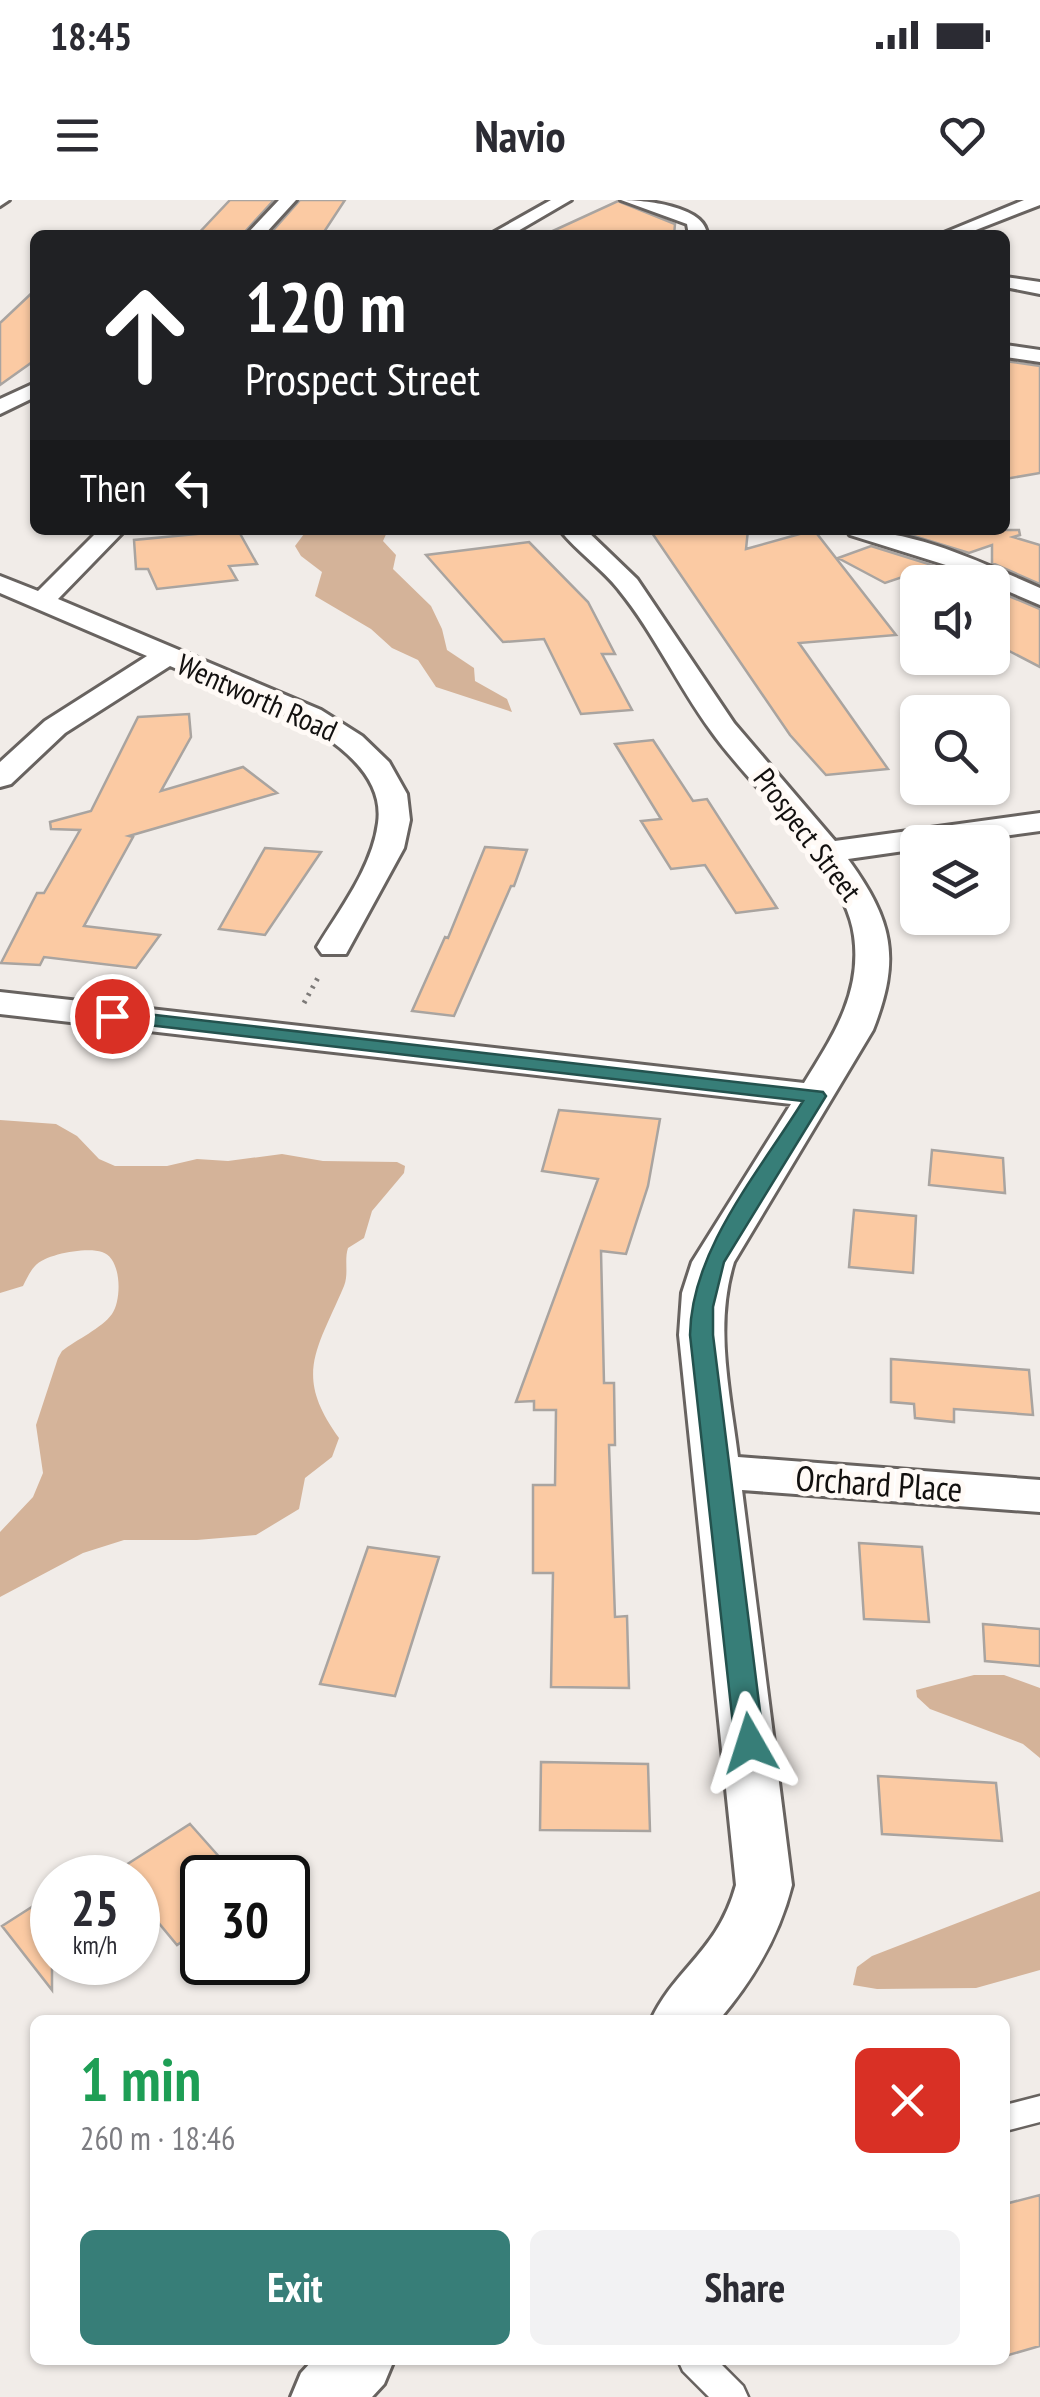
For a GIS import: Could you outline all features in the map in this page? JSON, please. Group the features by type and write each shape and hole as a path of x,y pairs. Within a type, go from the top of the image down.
{"street":[{"path":"260,230 288,200"},
{"path":"507,230 563,200"},
{"path":"629,200 679,214 696,222 697,230"},
{"path":"961,230 1039,200"},
{"path":"679,214 706,205"},
{"path":"1012,211 1040,216"},
{"path":"1010,283 1040,288"},
{"path":"1010,352 1040,356"},
{"path":"0,408 30,392"},
{"path":"42,601 108,535"},
{"name":"Prospect Street","path":"577,535 628,584 711,712 827,852 856,893 867,918 874,966 870,992 855,1030 713,1262 704,1293 701,1335 764,1886 750,1934 736,1957 685,2015"},
{"path":"875,535 958,562 1040,597"},
{"name":"Wentworth Road","path":"0,584 329,726 363,750 386,779 396,818 393,842 334,947"},
{"path":"0,778 55,726 165,657"},
{"path":"827,852 1040,822"},
{"path":"0,1003 816,1096"},
{"name":"Orchard Place","path":"719,1472 1040,1496"},
{"path":"326,2397 355,2365"}],"lane":[{"path":"1010,2117 1040,2108"},
{"path":"699,2365 732,2397"}],"path":[{"path":"287,1035 334,947"}],"shaded area":[{"path":"303,535 386,535 383,541 396,555 393,569 431,606 447,650 474,668 475,681 507,699 512,712 436,687 418,660 392,648 371,629 315,596 322,572 301,556 295,546"},
{"path":"0,1120 56,1124 77,1136 99,1159 115,1166 167,1166 197,1159 228,1161 282,1154 323,1161 397,1162 405,1166 404,1173 372,1211 364,1238 348,1248 345,1281 318,1346 313,1379 325,1416 339,1438 332,1457 305,1478 299,1509 256,1535 124,1540 83,1553 0,1597 0,1532 33,1497 43,1473 36,1425 58,1358 62,1351 108,1319 119,1290 117,1271 109,1256 86,1250 40,1262 23,1286 0,1293"},
{"path":"974,1675 1004,1675 1040,1688 1040,1758 1023,1744 930,1709 917,1697 916,1690"},
{"path":"1040,1891 1040,1970 976,1988 877,1989 853,1985 857,1967 872,1956"}],"building":[{"path":"230,200 274,200 247,230 202,230"},
{"path":"300,200 345,200 325,230 273,230"},
{"path":"618,201 675,224 674,230 555,230"},
{"path":"30,295 30,364 0,385 0,323"},
{"path":"1010,362 1040,366 1040,473 1010,478"},
{"path":"1010,530 1019,530 1020,535 1013,537 1040,545 1040,584 1010,571 1010,565 992,563 992,545 969,553 910,535 1010,535"},
{"path":"241,535 257,564 229,566 237,580 157,589 148,569 136,569 134,540"},
{"path":"653,535 747,535 746,549 796,535 818,535 896,635 799,643 888,769 826,775 790,735"},
{"path":"529,542 588,602 615,654 602,654 632,710 581,714 544,639 503,642 426,555"},
{"path":"871,546 932,565 900,565 900,578 885,583 838,558"},
{"path":"1010,596 1040,609 1040,667 1010,651"},
{"path":"189,714 191,737 161,791 243,767 277,793 129,836 133,837 84,926 160,935 136,968 44,957 40,965 1,963 37,893 44,893 80,830 51,829 50,822 91,811 138,717"},
{"path":"653,740 693,801 707,799 777,908 736,913 705,865 671,869 641,821 661,819 615,744"},
{"path":"485,847 527,850 514,886 454,1016 412,1011 445,937 448,938"},
{"path":"265,848 321,852 265,935 219,929"},
{"path":"559,1110 660,1119 648,1186 626,1254 601,1251 604,1383 614,1383 615,1445 609,1445 615,1617 627,1616 629,1688 551,1687 553,1573 533,1573 533,1485 555,1485 556,1410 534,1410 534,1401 516,1402 598,1179 542,1171"},
{"path":"932,1150 1003,1158 1005,1193 929,1185"},
{"path":"854,1210 916,1216 913,1273 849,1267"},
{"path":"891,1359 1029,1370 1033,1415 954,1409 954,1422 915,1418 914,1404 891,1402"},
{"path":"859,1543 922,1547 929,1622 864,1619"},
{"path":"368,1547 439,1557 395,1696 320,1684"},
{"path":"983,1624 1040,1629 1040,1666 985,1661"},
{"path":"541,1762 648,1764 650,1831 540,1830"},
{"path":"878,1776 996,1783 1002,1841 882,1834"},
{"path":"190,1824 218,1855 180,1855 177,1945 160,1925 160,1855 142,1855"},
{"path":"30,1908 30,1962 2,1926"},
{"path":"1040,2195 1040,2346 1010,2355 1010,2203"}],"route":[{"path":"112,1016 816,1096 713,1262 702,1307 701,1335 750,1743"}]}
